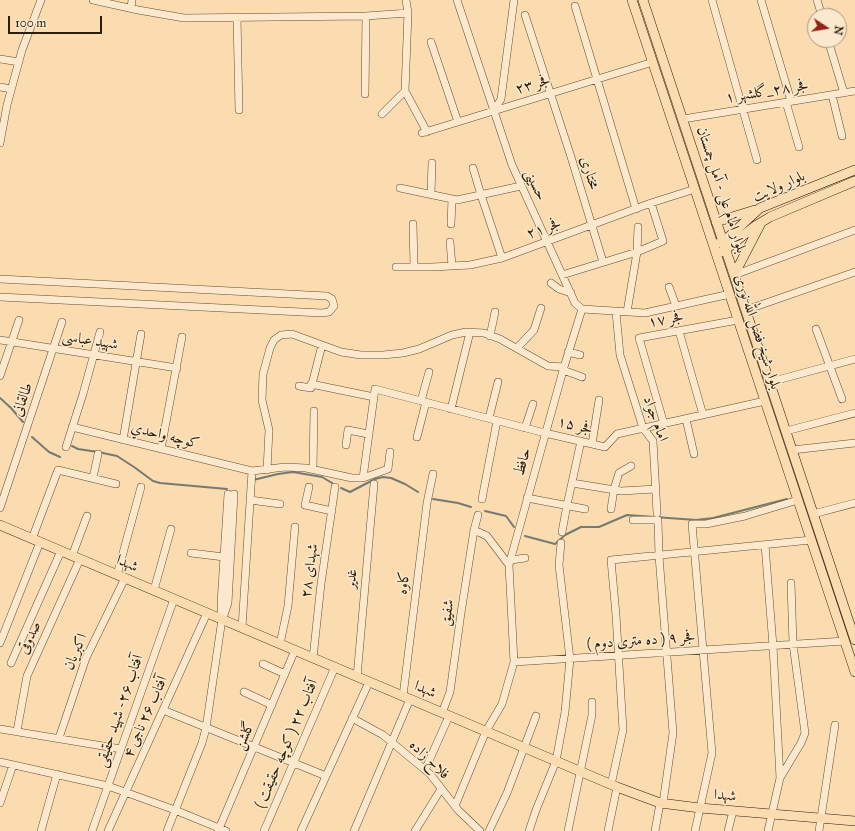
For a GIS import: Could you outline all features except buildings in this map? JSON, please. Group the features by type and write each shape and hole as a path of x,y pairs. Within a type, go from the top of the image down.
{"main road":[{"name":"بلوار شیخ فضل الله نوری","path":"632,0 854,667"},
{"name":"بلوار امام علی - آمل چمستان","path":"643,0 855,639"},
{"path":"680,143 683,145 688,144 690,141"},
{"path":"687,165 693,160 697,162"},
{"name":"بلوار ولایت","path":"724,246 760,208 855,170"},
{"name":"بلوار ولایت","path":"724,246 770,217 855,181"},
{"path":"716,222 760,208"},
{"path":"734,275 758,224 750,224 750,217"},
{"path":"715,249 724,246"},
{"name":"شهدا","path":"0,526 614,786 662,803 700,808 855,821"},
{"path":"823,574 832,570"}],"street":[{"path":"0,143 2,117 22,50 41,0"},
{"path":"93,0 184,18 366,16 408,13"},
{"path":"131,8 132,0"},
{"path":"382,114 405,91 408,13 406,0"},
{"name":"حسینی","path":"457,0 512,165 575,303 582,309"},
{"path":"494,111 501,99 514,0"},
{"path":"712,0 757,160"},
{"path":"762,0 800,147"},
{"path":"575,6 598,78 636,208"},
{"name":"مختاری","path":"525,15 603,262"},
{"path":"365,94 366,16"},
{"path":"237,17 239,110"},
{"path":"432,42 458,122"},
{"path":"830,48 844,93"},
{"path":"0,59 19,62"},
{"name":"فجر ۲۳","path":"405,91 424,133 653,62"},
{"path":"0,87 11,89"},
{"name":"فجر ۲۸_گلشهر ۱","path":"683,119 855,91"},
{"path":"832,95 842,136"},
{"path":"430,194 432,162"},
{"path":"473,168 502,258"},
{"path":"400,188 457,200 521,186"},
{"name":"فجر ۲۱","path":"396,266 414,267 470,265 502,258 636,208 695,189"},
{"path":"451,224 452,199"},
{"path":"562,275 636,252 663,241 651,203"},
{"path":"413,224 414,267"},
{"path":"627,312 636,252 638,227"},
{"path":"734,275 855,230"},
{"path":"450,242 452,266"},
{"path":"746,310 855,272"},
{"path":"0,279 327,296 332,299 334,306 330,312 322,313 0,297"},
{"path":"552,283 559,289 571,293"},
{"path":"669,287 676,306"},
{"path":"582,309 645,313 730,294"},
{"path":"516,348 534,330 541,308"},
{"name":"حافظ","path":"514,662 510,562 563,369 582,309"},
{"path":"490,336 495,312"},
{"name":"امام جواد","path":"616,312 620,355 643,428 653,441 659,556 673,733 662,803 655,831"},
{"path":"0,376 19,320"},
{"name":"فجر ۱۷","path":"664,424 639,338 738,320"},
{"name":"طالقانی","path":"0,508 62,322"},
{"path":"816,330 842,399"},
{"path":"679,331 703,415"},
{"path":"66,447 100,332"},
{"path":"451,409 470,332"},
{"path":"267,470 269,430 262,400 263,374 270,348 274,340 281,335 292,334 341,352 361,355 383,355 414,350 452,335 470,332 484,333 500,339 548,366 563,369 582,377"},
{"path":"123,440 141,334"},
{"path":"161,449 182,337"},
{"name":"شهید عباسی","path":"0,340 176,368"},
{"path":"299,386 310,388 322,345"},
{"path":"568,352 580,355"},
{"path":"770,382 855,359"},
{"path":"417,437 429,372"},
{"path":"489,418 498,382"},
{"path":"312,384 374,397 362,478 388,469 390,452"},
{"name":"فجر ۱۵","path":"374,397 375,389 605,447 617,434 765,400"},
{"path":"592,444 600,400"},
{"path":"525,428 532,404"},
{"path":"313,469 314,411"},
{"path":"786,431 855,413"},
{"path":"686,419 694,454"},
{"path":"482,499 497,421"},
{"name":"كوچه واحدي","path":"72,427 252,471 285,467 313,469 352,478 362,478"},
{"path":"346,445 348,430 368,434"},
{"path":"562,532 581,441"},
{"path":"792,450 855,443"},
{"path":"93,478 98,454"},
{"path":"611,509 618,473 631,466"},
{"path":"0,643 36,540 58,470 116,484"},
{"path":"242,628 252,471"},
{"name":"کاوه","path":"354,831 392,743 406,698 427,503 433,474"},
{"path":"572,483 621,491 656,489"},
{"name":"غدیر","path":"357,676 374,484"},
{"name":"اکبریان","path":"59,738 86,658 121,577 141,487"},
{"path":"309,487 305,505 332,511"},
{"name":"شهدای ۲۸","path":"313,658 321,584 335,487"},
{"path":"222,619 228,603 231,494"},
{"path":"527,498 585,509"},
{"path":"250,500 280,504"},
{"path":"695,831 712,753 692,524 706,524 745,516 798,500"},
{"path":"813,514 855,503"},
{"name":"شفیق","path":"425,770 445,714 450,692 474,530 478,515"},
{"name":"صدوقی","path":"17,732 27,676 76,557 87,516"},
{"path":"633,520 657,516"},
{"path":"280,644 288,606 295,527"},
{"path":"154,590 171,529"},
{"path":"474,530 487,536 510,562 525,558"},
{"path":"167,831 202,743 206,728 222,619 221,603 224,557 229,531"},
{"path":"608,831 623,730 611,560 811,540"},
{"path":"529,831 556,761 565,712 570,658 559,565 561,543"},
{"path":"765,545 773,646 780,778 768,831"},
{"path":"11,663 61,551"},
{"path":"191,553 224,557"},
{"path":"780,778 801,743 805,733 793,644 791,583"},
{"name":"آفتاب ۲۶- شهید حقیقی","path":"92,831 174,599"},
{"name":"آفتاب ۲۶ ناجی ۴","path":"108,831 206,613"},
{"name":"فجر ۹ ( ده متری دوم )","path":"514,662 845,641"},
{"name":"گلشن","path":"221,830 295,650"},
{"path":"455,806 486,732 502,704 514,662"},
{"path":"263,664 285,674"},
{"name":"آفتاب ۲۲ ( کوچه حقیقت )","path":"264,831 335,667"},
{"path":"301,831 369,682"},
{"path":"244,692 272,705"},
{"path":"568,831 592,715 592,702"},
{"path":"163,710 326,776"},
{"path":"489,831 525,748 536,716"},
{"name":"فلاح زاده","path":"352,718 383,735 425,770 455,806 480,831"},
{"path":"819,831 835,725"},
{"path":"0,729 121,749"},
{"path":"0,762 126,791 221,830"},
{"path":"0,803 13,765"},
{"path":"41,831 57,774"},
{"path":"415,831 441,789"},
{"path":"728,831 733,811"}],"waterway":[{"path":"0,398 23,422"},
{"path":"32,437 49,452 60,457"},
{"path":"72,446 78,449 117,456 153,481 160,483 227,489"},
{"path":"253,480 293,472 322,477 332,483"},
{"path":"341,488 350,492 375,479 383,477 391,478 418,492"},
{"path":"433,499 458,503 471,507"},
{"path":"525,536 555,544 565,535 581,527 599,527 627,515 696,520 713,518 787,499"},
{"path":"485,511 506,516 514,527"}]}
